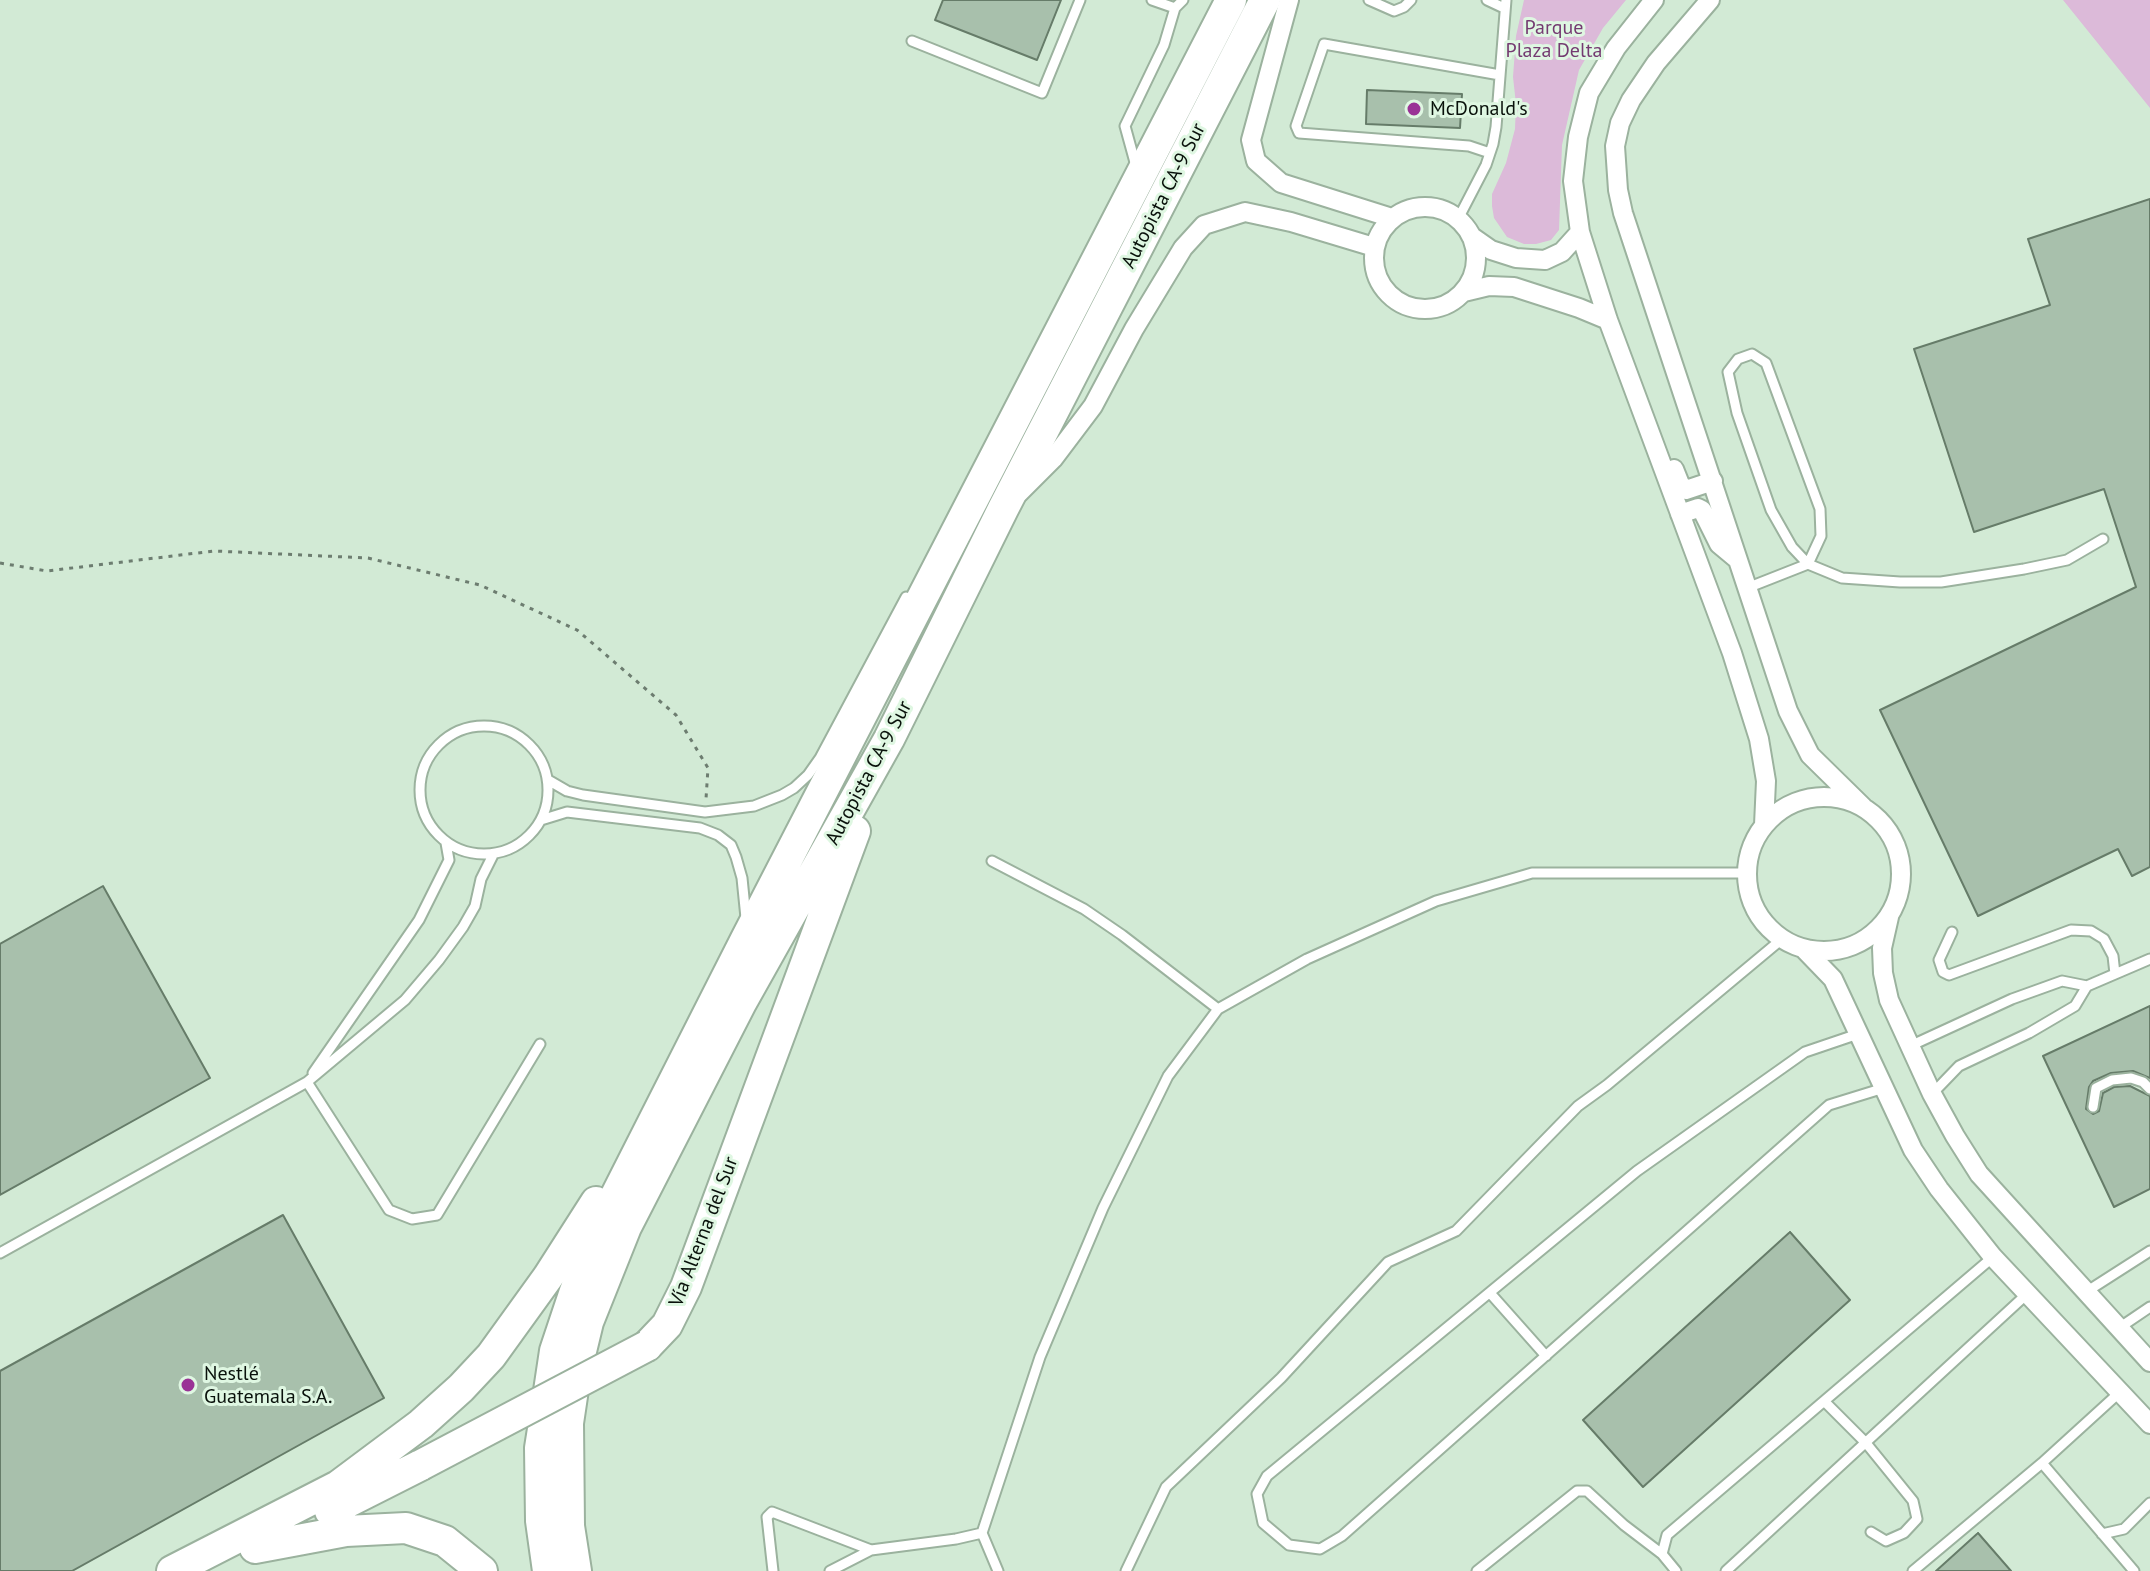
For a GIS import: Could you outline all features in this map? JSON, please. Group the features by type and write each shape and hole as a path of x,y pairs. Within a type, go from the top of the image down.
{"highway":[{"name":"Autopista CA-9 Sur","path":"548,1571 541,1521 540,1448 555,1351 604,1219 953,522 1139,178 1231,0"},
{"name":"Autopista CA-9 Sur","path":"576,1571 569,1526 568,1423 581,1348 601,1284 626,1227 741,1003 889,739 1003,509 1265,0"},
{"name":"Vía Alterna del Sur","path":"209,1571 421,1465 647,1346 667,1325 686,1287 889,739"},
{"path":"172,1571 338,1486 421,1424 491,1356 600,1198 629,1170"},
{"path":"255,1548 346,1531 406,1528 445,1541 482,1571"}],"street":[{"path":"1289,0 1251,140 1256,161 1281,183 1392,218"},
{"path":"1654,0 1616,48 1589,93 1578,137 1573,181 1580,232 1608,320 1732,653 1759,739 1766,781 1764,825"},
{"path":"1687,26 1695,0"},
{"path":"1710,0 1656,63 1631,100 1620,123 1615,146 1615,168 1623,213 1788,711 1810,755 1886,828 1899,856 1900,888 1882,948 1883,973 1889,1000 1932,1094 1979,1174 2150,1362"},
{"path":"1471,236 1476,250 1472,279 1464,292 1449,304 1431,310 1411,309 1394,300 1380,285 1373,267 1374,247 1380,231 1392,218 1407,209 1425,206 1443,210 1458,219 1471,236 1491,250 1516,258 1545,260 1562,252 1580,232"},
{"path":"1003,509 1053,459 1093,406 1134,329 1183,248 1204,225 1245,212 1374,247"},
{"path":"1464,292 1489,286 1514,287 1608,320"},
{"path":"1646,422 1686,490 1713,481"},
{"path":"1680,514 1698,508 1702,510 1719,544 1737,559"},
{"path":"1863,807 1837,798 1810,798 1785,807 1764,825 1752,847 1747,873 1751,898 1763,921 1782,939 1805,950 1833,979 1922,1163 1993,1257 2150,1424"},
{"path":"1805,950 1829,952 1852,947 1873,935 1889,917"}],"lane":[{"path":"912,41 1042,93 1080,0"},
{"path":"1152,0 1175,8"},
{"path":"1139,178 1125,126 1164,45 1175,8 1183,0"},
{"path":"1369,0 1394,11 1411,0"},
{"path":"1458,219 1490,153 1496,127 1505,4 1487,0"},
{"path":"1490,153 1469,146 1299,133 1296,126 1324,44 1500,75"},
{"path":"1747,588 1808,564 1821,536 1820,509 1766,363 1752,354 1738,359 1728,372 1737,413 1771,510 1792,547 1808,564 1842,578 1941,582 2067,560 2103,539"},
{"path":"548,780 567,791 583,795 705,812 754,806 794,788 820,758 914,582"},
{"path":"491,726 511,731 535,752 548,780 548,801 541,820 529,837 512,849 493,855 468,853 446,843 431,827 422,809 419,788 424,767 434,749 450,735 470,727 491,726"},
{"path":"541,820 567,812 700,828 718,835 731,845 742,878 746,939"},
{"path":"307,1082 419,920 449,860 446,843"},
{"path":"0,1253 307,1082 405,1000 439,960 475,906 481,879 493,855"},
{"path":"992,861 1084,909 1218,1009"},
{"path":"998,1571 982,1533 1040,1357 1103,1208 1168,1076 1218,1009 1307,959 1436,901 1532,873 1747,873"},
{"path":"1952,932 1939,960 1943,972 1949,975 2071,930 2091,931 2104,939 2113,956 2115,974"},
{"path":"1126,1571 1166,1487 1281,1378 1388,1262 1456,1231 1578,1106 1782,939"},
{"path":"1910,1046 2012,999 2062,981 2087,986 2150,959"},
{"path":"1932,1094 1959,1066 2029,1033 2075,1006 2087,986"},
{"path":"1858,1034 1805,1052 1637,1171 1267,1476 1257,1494 1263,1523 1289,1545 1320,1549 1342,1536 1829,1105 1884,1088"},
{"path":"307,1082 389,1210 412,1219 437,1215 540,1044"},
{"path":"2093,1107 2096,1088 2112,1080 2131,1078 2143,1082 2150,1089"},
{"path":"2086,1292 2150,1251"},
{"path":"1662,1554 1667,1535 1993,1257"},
{"path":"1490,1293 1546,1356"},
{"path":"1726,1571 2028,1293"},
{"path":"2119,1328 2150,1307"},
{"path":"1913,1571 2042,1463 2120,1392"},
{"path":"1825,1402 1866,1443 1913,1501 1917,1519 1904,1533 1886,1541 1871,1532"},
{"path":"2042,1463 2134,1571"},
{"path":"1477,1571 1577,1491 1587,1491 1662,1554 1676,1571"},
{"path":"2102,1534 2124,1529 2150,1503"},
{"path":"773,1571 767,1517 772,1512 871,1550"},
{"path":"830,1571 871,1550 982,1533"}],"path":[{"path":"0,563 47,571 214,551 352,557 368,558 480,585 577,630 676,715 708,768 705,812"}],"green space":[{"name":"Parque Plaza Delta","path":"1524,0 1626,0 1603,28 1579,70 1562,145 1559,230 1551,240 1536,244 1524,244 1507,237 1494,218 1492,206 1492,194 1506,163 1515,129 1513,77 1516,36"},
{"path":"2063,0 2150,0 2150,108"}],"building":[{"path":"943,0 1061,0 1037,60 935,20"},
{"name":"McDonald's","path":"1367,90 1462,94 1460,128 1366,124"},
{"path":"2150,199 2150,867 2132,876 2118,849 1978,916 1880,710 2136,587 2104,489 1974,532 1914,349 2050,305 2028,239"},
{"path":"103,886 210,1078 0,1195 0,944"},
{"path":"2150,1006 2150,1078 2133,1071 2111,1073 2093,1081 2089,1087 2086,1109 2093,1114 2099,1111 2103,1093 2114,1087 2130,1086 2150,1096 2150,1189 2114,1207 2043,1056"},
{"name":"Nestlé Guatemala S.A.","path":"283,1215 384,1398 72,1571 0,1571 0,1371"},
{"path":"1790,1232 1850,1300 1643,1487 1583,1420"},
{"path":"1978,1533 2011,1571 1936,1571"}],"place":[{"name":"McDonald's","path":"1414,109"},
{"name":"Nestlé Guatemala S.A.","path":"188,1385"}]}
